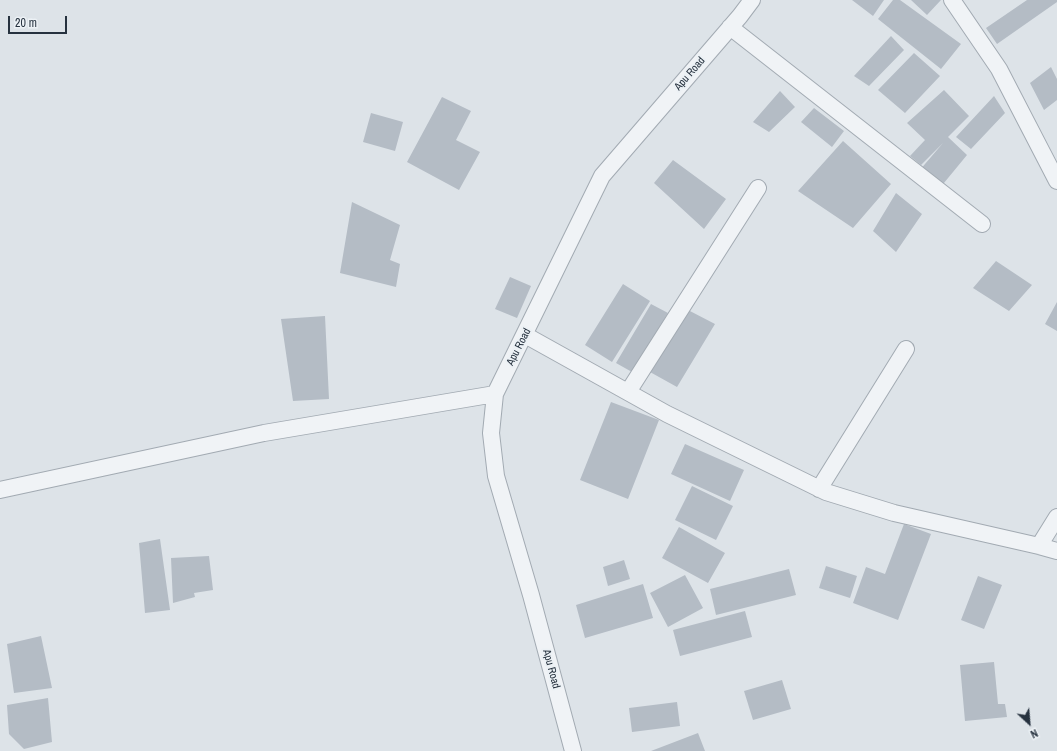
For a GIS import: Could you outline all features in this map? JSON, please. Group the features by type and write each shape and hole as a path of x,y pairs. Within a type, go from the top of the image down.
{"street":[{"name":"Apu Road","path":"573,751 531,595 496,476 491,433 495,394 602,176 752,0"},
{"path":"952,0 999,69 1057,181"},
{"path":"730,27 982,224"},
{"path":"628,392 758,188"},
{"path":"525,335 667,414 819,489 894,513 1039,546 1057,552"},
{"path":"819,489 906,348"},
{"path":"0,490 264,434 495,394"},
{"path":"1039,546 1057,517"}],"building":[{"path":"852,0 884,0 873,16"},
{"path":"893,0 900,0 961,44 941,69 878,19"},
{"path":"911,0 941,0 927,15"},
{"path":"1027,0 1057,0 1057,2 997,44 986,28"},
{"path":"891,36 904,50 869,86 854,76"},
{"path":"914,53 940,76 905,113 878,90"},
{"path":"1051,67 1057,79 1057,100 1044,110 1030,83"},
{"path":"944,90 969,116 948,137 967,155 939,189 919,171 943,143 921,165 910,156 925,140 907,123"},
{"path":"780,91 795,107 769,132 753,122"},
{"path":"994,96 1005,113 971,149 956,137"},
{"path":"442,97 471,111 456,140 480,152 459,190 407,162"},
{"path":"814,108 844,131 832,147 801,122"},
{"path":"371,113 403,122 395,151 363,142"},
{"path":"843,141 891,184 853,228 798,191"},
{"path":"673,160 726,199 704,229 654,183"},
{"path":"896,193 922,214 896,252 873,231"},
{"path":"352,202 400,225 390,260 400,264 396,287 340,273"},
{"path":"996,261 1032,285 1009,311 973,288"},
{"path":"510,277 531,286 517,318 495,309"},
{"path":"623,284 650,301 612,362 585,345"},
{"path":"1057,302 1057,331 1045,324"},
{"path":"651,304 668,313 632,372 616,363"},
{"path":"688,310 715,324 677,387 650,372"},
{"path":"325,316 329,399 293,401 281,319"},
{"path":"611,402 659,420 628,499 580,480"},
{"path":"685,444 744,470 730,501 671,474"},
{"path":"692,486 733,506 716,540 675,520"},
{"path":"904,524 931,534 898,620 853,603 866,567 885,574"},
{"path":"679,527 725,553 708,583 662,558"},
{"path":"160,539 170,610 145,613 139,543"},
{"path":"209,556 213,590 194,593 195,597 173,603 171,558"},
{"path":"624,560 630,579 608,586 603,567"},
{"path":"826,566 857,576 850,598 819,588"},
{"path":"789,569 796,595 716,615 710,589"},
{"path":"685,575 703,608 668,627 650,593"},
{"path":"978,576 1002,585 984,629 961,620"},
{"path":"643,584 653,618 585,638 576,605"},
{"path":"745,611 752,637 680,656 673,630"},
{"path":"41,636 52,688 14,693 7,644"},
{"path":"994,662 998,704 1005,704 1007,717 965,721 960,665"},
{"path":"782,680 791,709 753,720 744,691"},
{"path":"48,698 52,742 24,749 9,734 7,705"},
{"path":"677,702 680,726 632,732 629,708"},
{"path":"698,733 705,751 651,751"}]}
